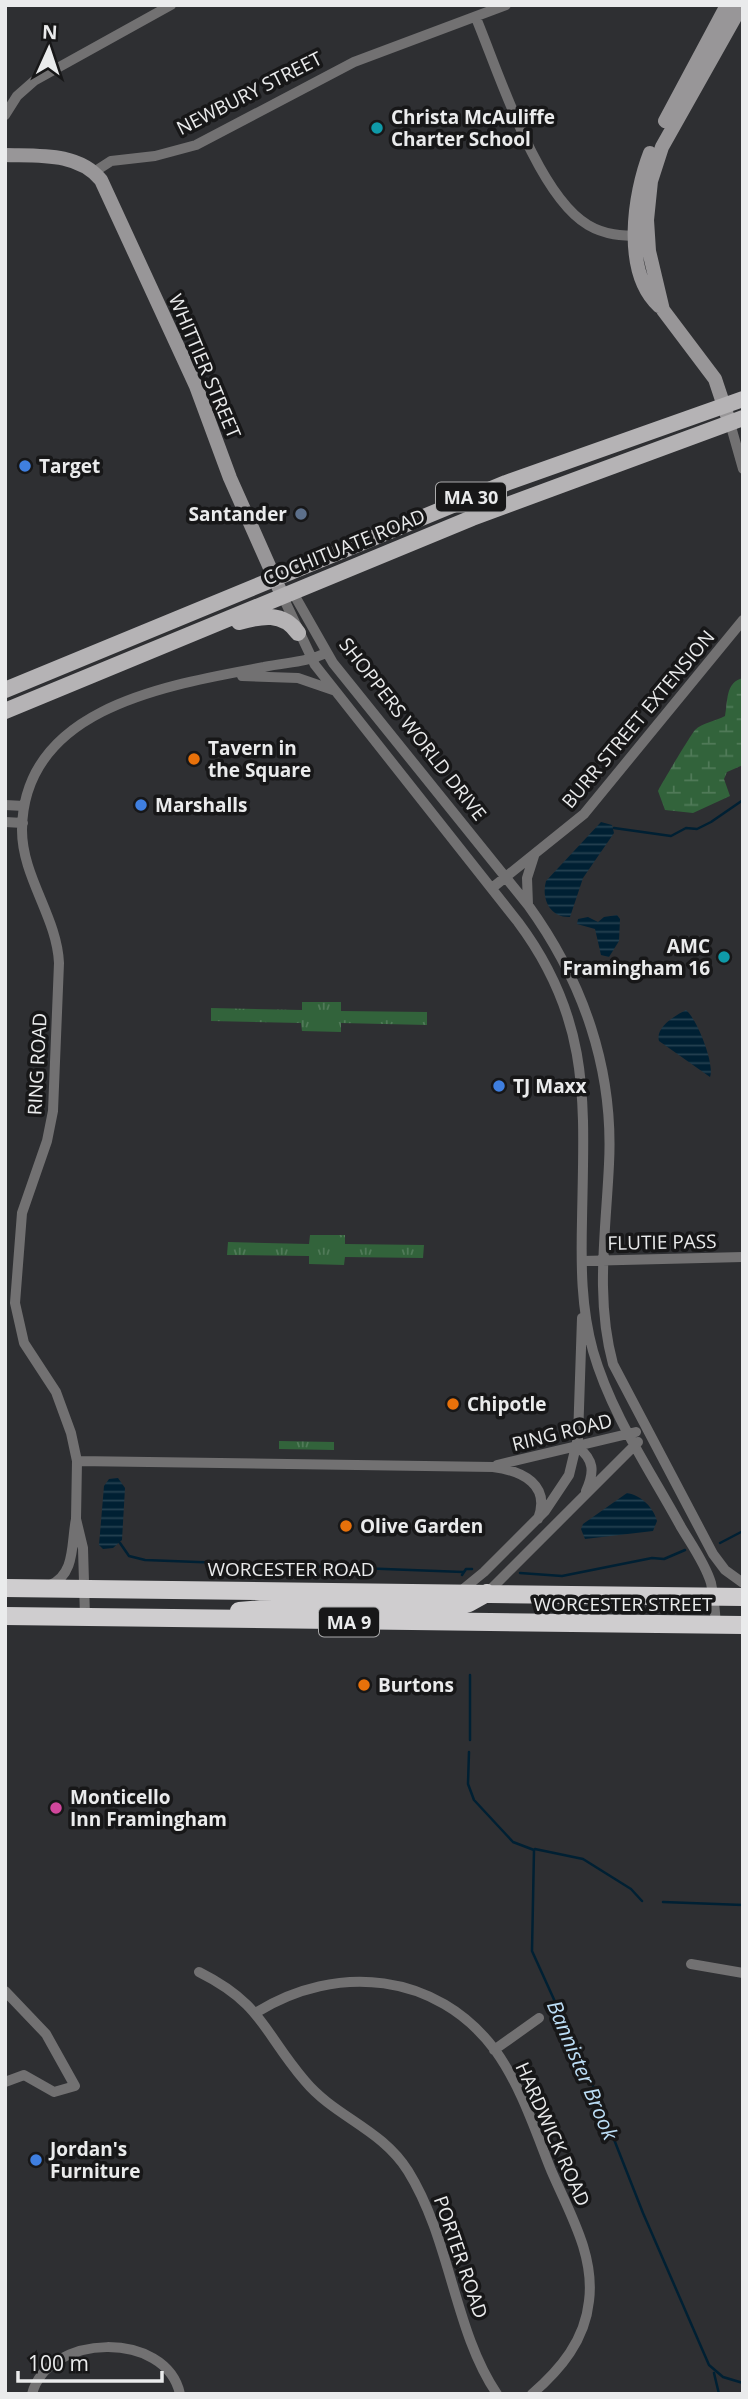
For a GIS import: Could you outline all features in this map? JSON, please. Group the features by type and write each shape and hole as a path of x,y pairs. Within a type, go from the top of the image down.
{"highway":[{"name":"WORCESTER ROAD","path":"5,1588 576,1594"},
{"path":"194,1619 276,1606 451,1608 469,1604 488,1592"},
{"name":"WORCESTER STREET","path":"576,1594 743,1597"},
{"name":"MA 9","path":"5,1616 194,1619"},
{"name":"WORCESTER STREET","path":"194,1619 743,1625"}],"main road":[{"name":"COCHITUATE ROAD","path":"5,690 538,470 743,398"},
{"name":"COCHITUATE ROAD","path":"5,711 550,487 736,421"},
{"path":"159,646 262,616 282,619 298,633"}],"street":[{"path":"5,114 17,96 34,81 171,5"},
{"name":"NEWBURY STREET","path":"94,172 111,161 155,156 196,145 354,62 506,5"},
{"path":"727,5 649,155 637,199 641,236 663,310 712,375 724,405 736,421 743,469"},
{"path":"641,236 662,147 742,5"},
{"path":"476,18 522,134 541,170 571,209 587,224 606,233 641,236"},
{"path":"5,155 64,159 94,172"},
{"name":"WHITTIER STREET","path":"94,172 107,190 196,386 230,478 274,577"},
{"name":"SHOPPERS WORLD DRIVE","path":"274,577 326,653 528,905 577,987 592,1028 603,1071 610,1140 603,1303 610,1353 621,1384 716,1559 743,1583"},
{"name":"SHOPPERS WORLD DRIVE","path":"287,593 298,633 311,660 492,888 545,963 565,1005 577,1047 584,1113 582,1261 585,1316 597,1362 629,1433 706,1572 713,1597 716,1625"},
{"name":"BURR STREET EXTENSION","path":"492,888 584,814 743,620"},
{"name":"RING ROAD","path":"85,1617 83,1542 76,1519 76,1461 62,1403 27,1349 15,1309 22,1213 49,1133 53,1111 60,963 56,940 24,849 23,806 27,786 40,760 76,726 138,698 311,660 326,653"},
{"name":"RING ROAD","path":"224,677 305,679 339,694"},
{"path":"5,805 23,806"},
{"path":"5,822 23,823"},
{"path":"528,905 527,878 534,856"},
{"name":"FLUTIE PASS","path":"582,1261 743,1257"},
{"name":"SHOPPERS WORLD DRIVE","path":"447,1592 470,1585 538,1519 565,1484 577,1446 583,1289"},
{"path":"488,1592 636,1444 646,1430"},
{"name":"RING ROAD","path":"486,1466 646,1430"},
{"path":"577,1446 593,1467 590,1483 581,1500"},
{"name":"RING ROAD","path":"76,1461 486,1466 519,1473 534,1482 542,1501 538,1519"},
{"path":"39,1588 58,1581 68,1570 76,1519"},
{"path":"691,1964 743,1973"},
{"name":"PORTER ROAD","path":"199,1972 230,1990 257,2012 313,2090 373,2132 407,2169 443,2247 478,2360 497,2394"},
{"name":"HARDWICK ROAD","path":"257,2012 312,1986 353,1981 381,1983 437,2000 474,2026 494,2050 518,2089 583,2247 590,2274 587,2316 577,2341 553,2375 532,2394"},
{"path":"5,1991 46,2034 75,2086 54,2092 24,2075 5,2082"},
{"path":"494,2050 539,2018"},
{"path":"32,2394 44,2372 60,2359 79,2353 117,2349 145,2353 162,2362 175,2378 180,2394"}],"green space":[{"path":"743,678 743,765 727,772 724,779 730,796 693,813 665,810 658,791 670,770 695,730 725,716 730,688"},
{"path":"302,1002 341,1002 341,1011 427,1012 427,1025 341,1023 341,1032 302,1031 301,1023 211,1021 211,1008 302,1010"},
{"path":"310,1235 345,1235 345,1244 424,1245 423,1258 345,1257 344,1265 309,1264 309,1256 227,1255 228,1242 309,1244"},
{"path":"279,1441 334,1442 334,1450 279,1449"}],"water":[{"path":"601,822 612,825 614,833 583,878 570,917 557,914 546,901 546,881"},
{"path":"617,915 620,919 619,941 609,957 601,955 595,929 577,924 578,919 588,917 598,922 604,917"},
{"path":"686,1010 704,1042 710,1062 710,1077 659,1041 663,1027"},
{"path":"118,1478 125,1488 122,1540 113,1548 103,1549 99,1545 104,1486 109,1479"},
{"path":"627,1493 642,1499 653,1511 657,1521 653,1531 585,1539 581,1529 583,1524"}],"waterway":[{"path":"614,828 671,836 686,828 697,829 743,800"},
{"name":"Bannister Brook","path":"720,1543 743,1531"},
{"path":"120,1543 129,1556 145,1560 463,1572"},
{"name":"Bannister Brook","path":"520,1573 562,1576 652,1558 664,1559 685,1550"},
{"name":"Bannister Brook","path":"462,1575 466,1569 472,1569"},
{"name":"Bannister Brook","path":"470,1675 470,1740"},
{"name":"Bannister Brook","path":"469,1752 468,1784 474,1800 513,1842 534,1850 532,1951 591,2081 643,2213 709,2365 723,2377 743,2383"},
{"path":"535,1849 583,1859 631,1889 642,1901"},
{"path":"663,1902 743,1905"},
{"path":"714,2373 719,2394"}],"place":[{"name":"Christa McAuliffe Charter School","path":"377,128"},
{"name":"Target","path":"25,466"},
{"name":"Santander","path":"301,514"},
{"name":"Tavern in the Square","path":"194,759"},
{"name":"Marshalls","path":"141,805"},
{"name":"AMC Framingham 16","path":"724,957"},
{"name":"TJ Maxx","path":"499,1086"},
{"name":"Chipotle","path":"453,1404"},
{"name":"Olive Garden","path":"346,1526"},
{"name":"Burtons","path":"364,1685"},
{"name":"Monticello Inn Framingham","path":"56,1808"},
{"name":"Jordan's Furniture","path":"36,2160"}]}
